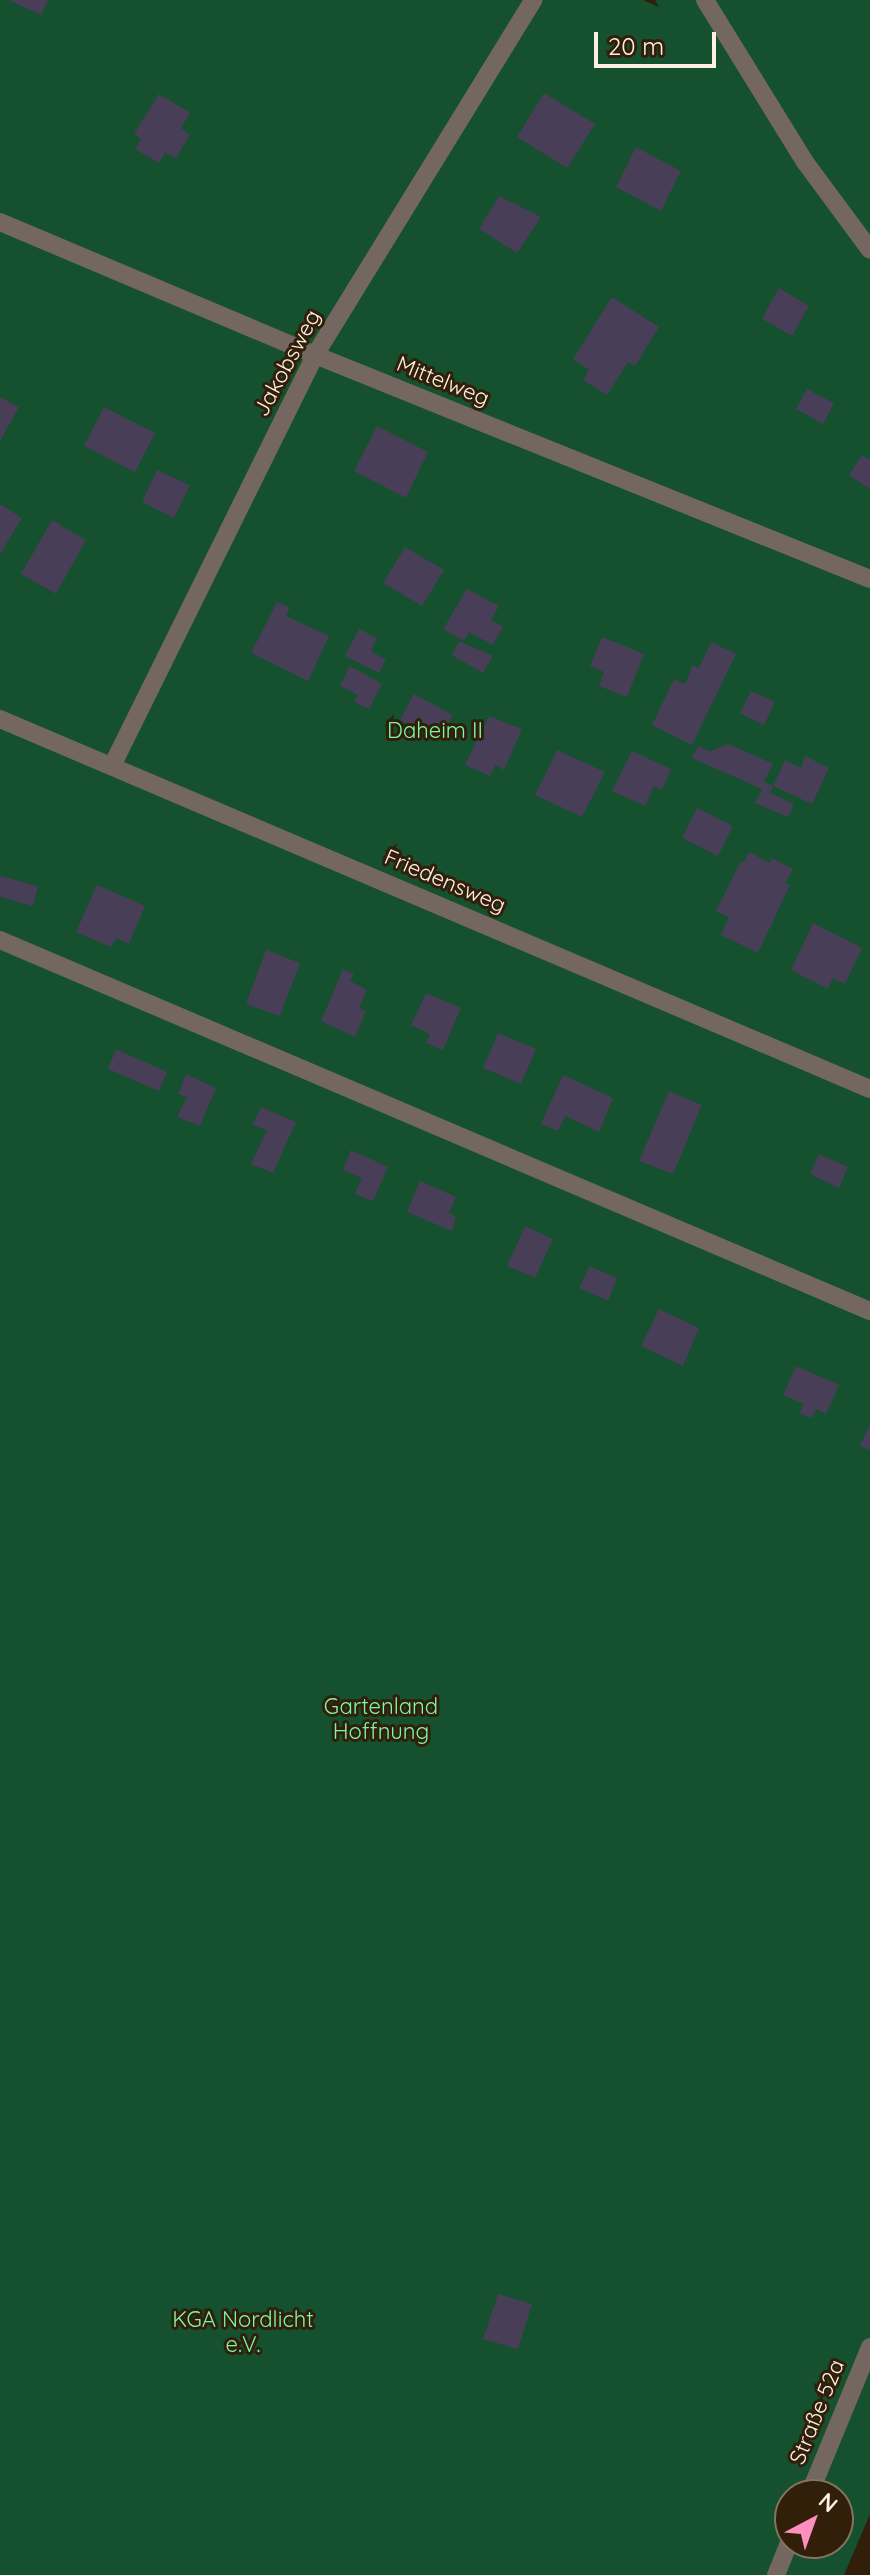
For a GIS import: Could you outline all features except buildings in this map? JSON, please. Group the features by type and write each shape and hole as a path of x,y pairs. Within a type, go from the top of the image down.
{"lane":[{"name":"Jakobsweg","path":"112,766 315,355 533,0"},
{"path":"705,0 805,162 870,250"},
{"name":"Mittelweg","path":"0,222 315,355 870,579"},
{"name":"Friedensweg","path":"0,719 870,1089"},
{"path":"0,940 870,1311"},
{"name":"Straße 52a","path":"816,2479 870,2347"}],"green space":[{"path":"0,0 643,0 659,7 655,0 870,0 870,2514 854,2552 854,2479 774,2479 774,2559 851,2559 844,2575 0,2575"}],"park label":[{"name":"Daheim II","path":"435,731"},
{"name":"Gartenland Hoffnung","path":"381,1718"},
{"name":"KGA Nordlicht e.V.","path":"243,2332"}]}
